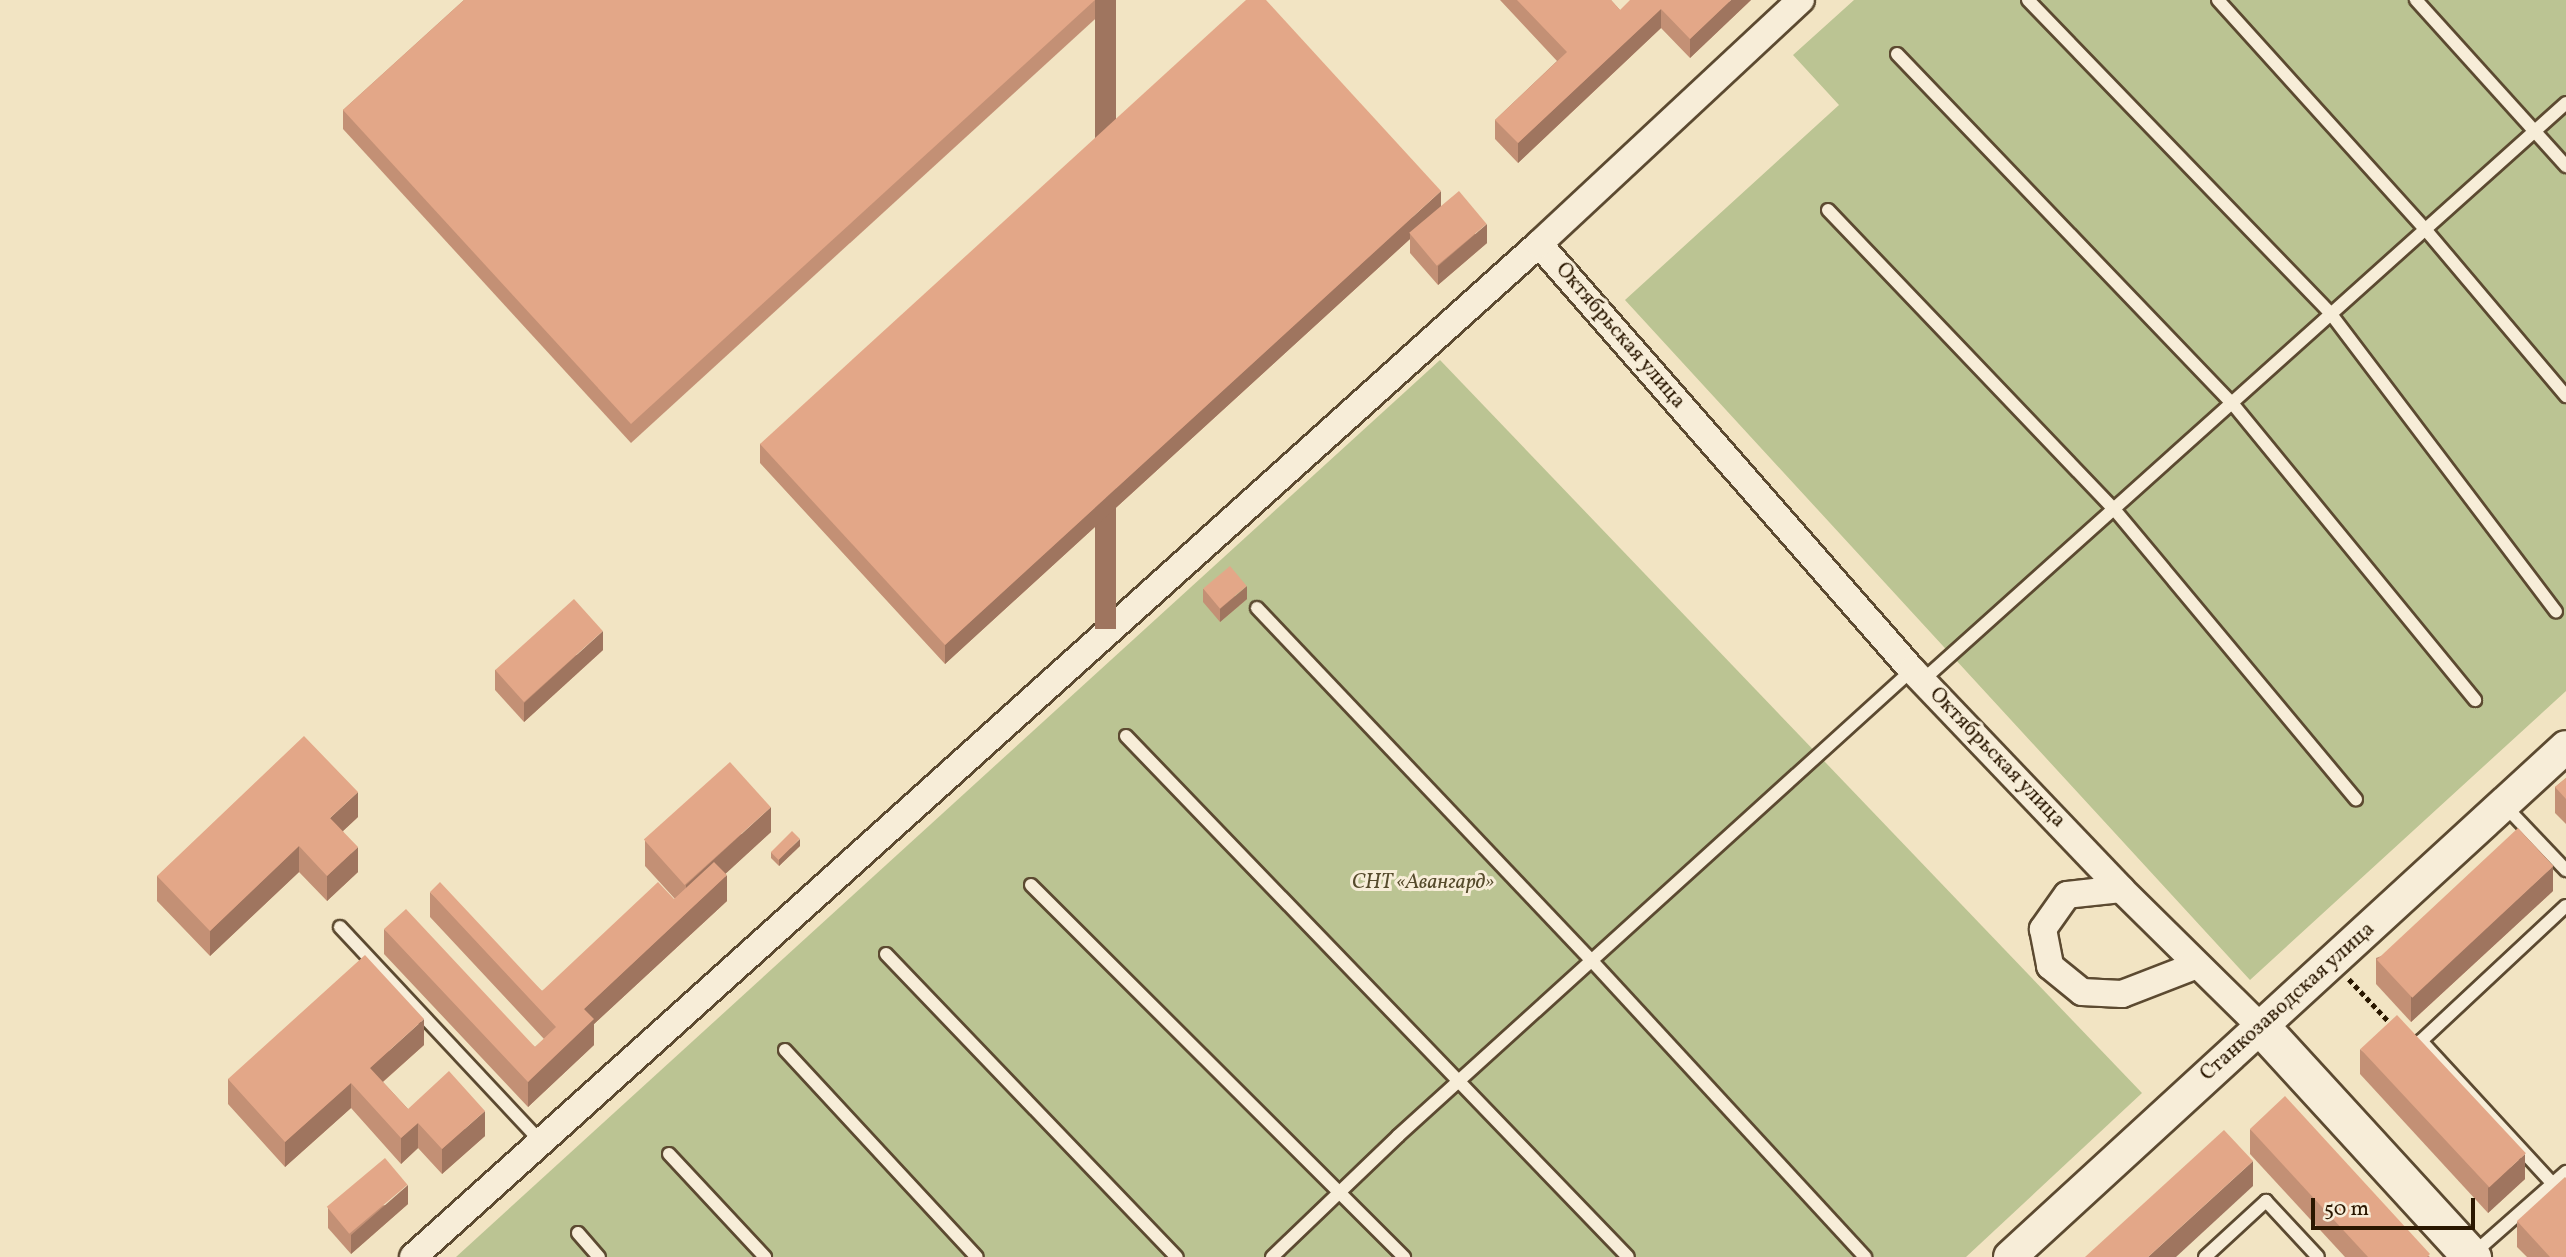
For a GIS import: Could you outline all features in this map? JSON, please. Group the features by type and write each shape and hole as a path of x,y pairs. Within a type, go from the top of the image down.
{"main road":[{"name":"Октябрьская улица","path":"2260,1026 2471,1257"}],"street":[{"path":"413,1257 542,1144 1539,244 1801,0"},
{"name":"Октябрьская улица","path":"1539,244 1918,675 2121,889 2260,1026"},
{"name":"Станкозаводская улица","path":"2010,1257 2566,747"},
{"path":"2121,889 2067,895 2043,929 2050,966 2082,992 2122,994 2197,965"}],"lane":[{"path":"2028,0 2331,314 2556,612"},
{"path":"2218,0 2425,229 2566,396"},
{"path":"2416,0 2566,166"},
{"path":"1897,54 2232,403 2475,700"},
{"path":"1272,1257 1592,961 1918,675 2114,509 2566,103"},
{"path":"1828,210 2114,509 2357,799"},
{"path":"1257,608 1592,961 1865,1257"},
{"path":"1126,736 1628,1257"},
{"path":"2503,804 2566,870"},
{"path":"1031,885 1404,1257"},
{"path":"2553,1184 2421,1041 2566,906"},
{"path":"340,928 542,1144"},
{"path":"886,954 1177,1257"},
{"path":"785,1050 977,1257"},
{"path":"669,1154 765,1257"},
{"path":"2471,1257 2566,1172"},
{"path":"2205,1257 2266,1200 2318,1257"},
{"path":"578,1233 598,1257"}],"path":[{"path":"2332,961 2399,1031 2421,1041"}],"green space":[{"path":"1854,0 2566,0 2566,691 2250,980 1625,300 1839,105 1793,55"},
{"name":"СНТ «Авангард»","path":"1440,360 2142,1093 1966,1257 456,1257"}],"building":[{"path":"464,0 1095,0 631,424 343,110"},
{"path":"1246,0 1266,0 1441,191 945,645 760,444"},
{"path":"1517,0 1611,0 1620,10 1630,0 1731,0 1690,39 1661,9 1518,143 1495,120 1567,52"},
{"path":"1459,191 1487,224 1437,266 1409,233"},
{"path":"1230,566 1247,586 1220,608 1203,588"},
{"path":"574,599 603,631 524,702 495,670"},
{"path":"304,736 358,792 330,818 358,847 327,876 299,846 210,931 157,876"},
{"path":"730,762 771,807 685,885 644,840"},
{"path":"2566,778 2566,799 2555,787"},
{"path":"2518,828 2553,866 2412,998 2377,960"},
{"path":"792,831 800,839 779,860 771,852"},
{"path":"714,862 727,875 584,1009 594,1019 528,1082 384,929 406,909 535,1047 556,1027 430,892 440,882 542,991 658,882 674,899"},
{"path":"365,955 424,1019 370,1068 408,1109 449,1071 485,1111 442,1149 418,1123 401,1138 351,1083 285,1142 228,1079"},
{"path":"2397,1015 2526,1153 2489,1187 2360,1049"},
{"path":"2285,1096 2430,1254 2427,1257 2368,1257 2250,1129"},
{"path":"2224,1130 2253,1161 2148,1257 2085,1257"},
{"path":"385,1158 407,1185 349,1234 327,1207"},
{"path":"2565,1177 2566,1257 2550,1257 2517,1221"}]}
